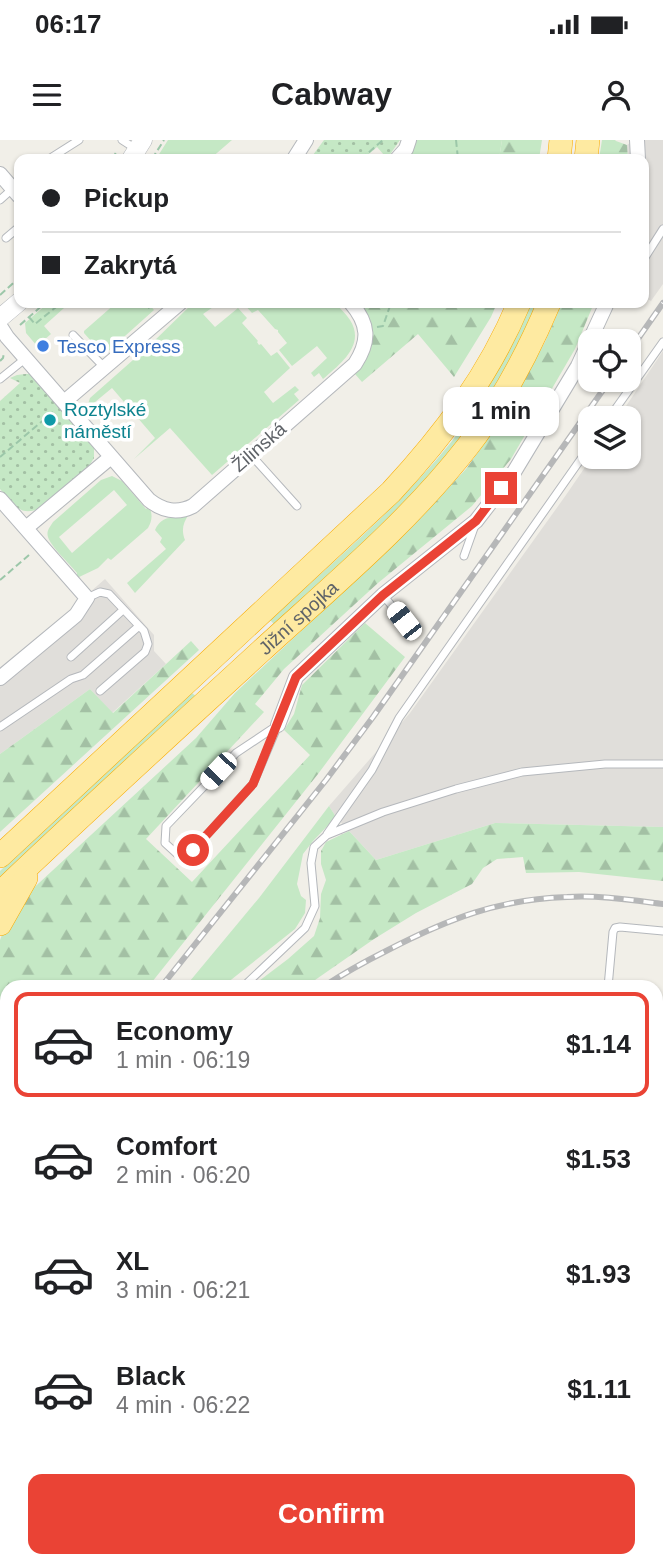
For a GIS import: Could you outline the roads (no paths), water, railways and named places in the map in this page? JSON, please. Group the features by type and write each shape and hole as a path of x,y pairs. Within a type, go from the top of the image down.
{"highway":[{"name":"Jižní spojka","path":"0,856 391,492 435,442 473,390 505,335 517,308"},
{"name":"Jižní spojka","path":"0,893 422,499 448,471 488,418 522,361 547,308"},
{"path":"0,925 38,856"}],"street":[{"path":"0,174 14,186"},
{"path":"0,318 14,306"},
{"path":"64,402 172,308"},
{"name":"Žilinská","path":"111,457 157,507 177,511 193,506 355,364 362,352 366,331 354,308"},
{"path":"278,725 296,677 383,595 476,521 514,472 578,366 605,308"},
{"path":"0,326 111,457 26,528"},
{"path":"0,499 87,598 76,615 0,678"}],"lane":[{"path":"57,154 79,140"},
{"path":"649,250 663,229"},
{"path":"6,238 14,231"},
{"path":"73,335 104,368"},
{"path":"618,406 663,342"},
{"path":"0,379 26,358"},
{"path":"250,455 298,506"},
{"path":"250,980 305,928 315,906 311,863 314,847 327,835 372,770 399,718 578,463"},
{"path":"464,556 476,521"},
{"path":"87,598 100,592 109,594 139,626 147,637 148,644 145,652 100,691"},
{"path":"383,595 404,621"},
{"path":"71,657 124,610"},
{"path":"0,727 71,678 83,675 139,626"},
{"path":"278,725 253,784 193,850 177,854 164,844 166,826 236,752 278,725"},
{"path":"327,835 383,812 522,772 605,764 663,764"},
{"path":"609,980 615,928 663,931"}],"railway":[{"path":"641,334 663,303"},
{"path":"167,980 373,717 602,392"},
{"path":"335,980 410,939 453,920 496,906 579,897 663,904"}],"place":[{"name":"Tesco Express","path":"43,346"},
{"name":"Roztylské náměstí","path":"50,420"}]}
